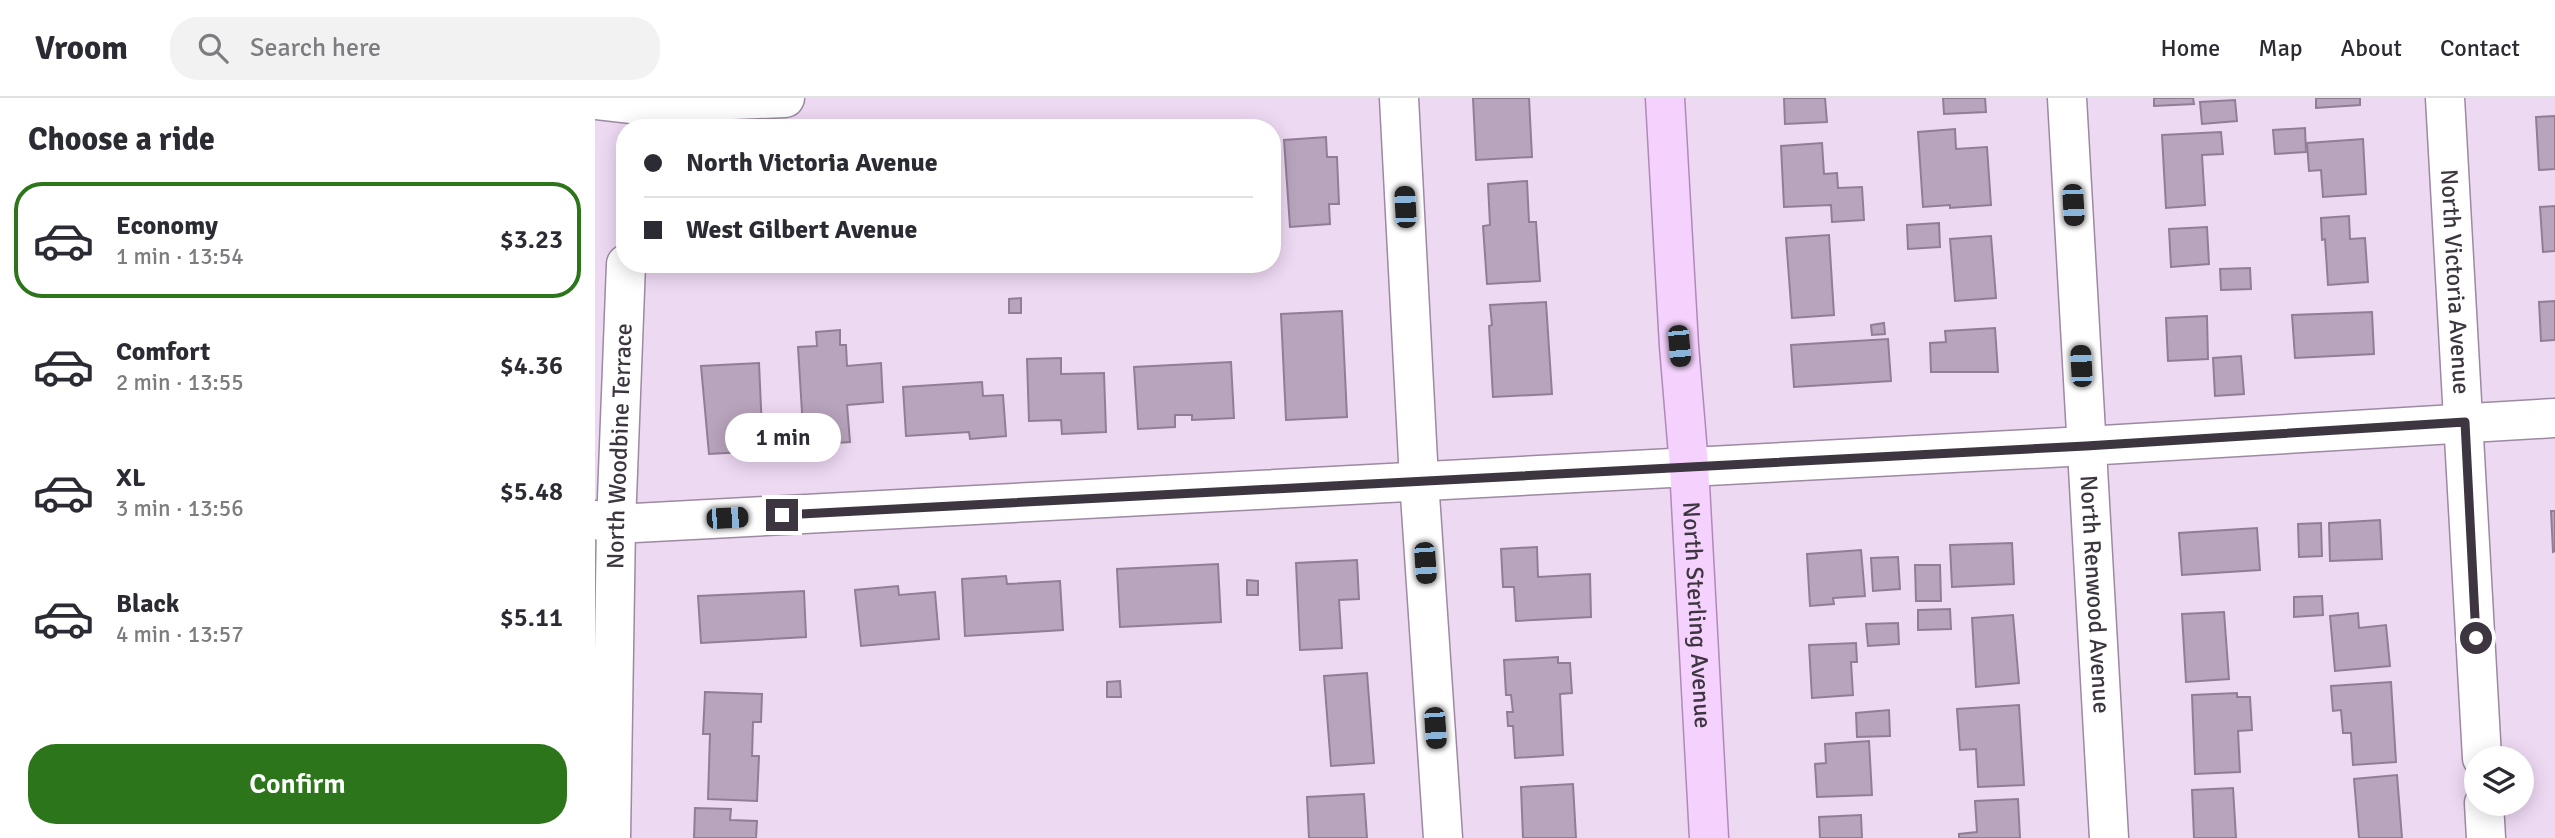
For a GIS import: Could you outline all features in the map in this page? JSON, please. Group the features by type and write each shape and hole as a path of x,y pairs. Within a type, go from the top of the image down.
{"main road":[{"name":"North Sterling Avenue","path":"1665,98 1679,346 1689,466 1709,838"}],"street":[{"path":"622,107 785,98"},
{"path":"1399,98 1419,480 1443,838"},
{"name":"North Renwood Avenue","path":"2067,98 2109,838"},
{"name":"North Victoria Avenue","path":"2445,98 2465,422 2480,746"},
{"name":"North Woodbine Terrace","path":"611,838 606,522 625,273"},
{"path":"606,522 2086,446 2555,418"},
{"path":"2485,816 2486,838"}],"building":[{"path":"1473,98 1529,98 1532,157 1476,160"},
{"path":"1784,98 1825,98 1827,122 1785,124"},
{"path":"1943,98 1985,98 1986,112 1944,114"},
{"path":"2154,98 2193,98 2194,104 2154,106"},
{"path":"2316,98 2360,98 2360,105 2316,108"},
{"path":"2235,100 2237,121 2202,124 2200,102"},
{"path":"2555,116 2555,169 2539,170 2536,117"},
{"path":"2305,128 2306,152 2275,154 2273,130"},
{"path":"1955,129 1956,149 1987,147 1991,205 1923,207 1918,132"},
{"path":"2221,132 2223,154 2202,155 2205,205 2166,208 2162,135"},
{"path":"1326,137 1327,157 1337,157 1339,204 1329,204 1330,224 1290,227 1284,140"},
{"path":"2363,139 2366,194 2323,197 2321,170 2309,171 2307,143"},
{"path":"1822,143 1824,174 1837,173 1838,188 1862,187 1864,220 1832,222 1831,205 1784,207 1781,146"},
{"path":"1527,181 1529,222 1536,222 1540,281 1487,284 1483,226 1490,225 1488,184"},
{"path":"2555,206 2555,251 2543,252 2540,207"},
{"path":"2349,216 2350,239 2365,238 2368,282 2328,285 2321,218"},
{"path":"1939,223 1940,247 1908,249 1907,225"},
{"path":"2207,227 2209,264 2171,267 2169,229"},
{"path":"1829,235 1834,315 1792,318 1786,238"},
{"path":"1991,236 1996,298 1955,301 1950,239"},
{"path":"2250,268 2251,289 2221,290 2220,269"},
{"path":"1021,298 1021,313 1009,313 1009,299"},
{"path":"2555,301 2555,340 2541,341 2539,302"},
{"path":"1546,302 1552,394 1493,397 1490,305"},
{"path":"1342,311 1347,417 1286,420 1281,314"},
{"path":"2372,312 2374,354 2295,358 2292,315"},
{"path":"2207,316 2208,359 2168,361 2166,318"},
{"path":"1884,323 1885,334 1872,335 1871,325"},
{"path":"1995,328 1998,372 1931,372 1930,343 1946,342 1945,331"},
{"path":"840,330 840,345 846,345 847,366 881,363 883,402 847,405 850,442 804,445 798,347 817,346 816,332"},
{"path":"1888,339 1891,381 1794,387 1791,345"},
{"path":"2241,356 2244,394 2215,396 2213,358"},
{"path":"1061,358 1061,374 1104,373 1106,432 1062,434 1061,420 1029,421 1027,359"},
{"path":"1231,362 1234,418 1192,420 1192,415 1175,415 1175,427 1138,429 1134,367"},
{"path":"759,363 763,451 709,454 701,366"},
{"path":"982,382 983,396 1003,395 1006,436 970,439 969,432 906,436 903,387"},
{"path":"2551,511 2555,511 2553,552"},
{"path":"2380,520 2382,559 2330,561 2329,523"},
{"path":"2321,523 2322,556 2299,557 2298,524"},
{"path":"2257,528 2260,570 2182,575 2179,533"},
{"path":"2012,543 2014,584 1952,587 1950,545"},
{"path":"1537,547 1538,577 1590,574 1591,617 1516,621 1514,587 1503,587 1501,549"},
{"path":"1861,550 1865,596 1833,598 1834,604 1810,606 1807,554"},
{"path":"1898,557 1900,589 1873,591 1871,558"},
{"path":"1357,560 1359,599 1339,600 1342,648 1300,650 1296,563"},
{"path":"1218,564 1221,622 1120,627 1117,569"},
{"path":"1915,565 1940,565 1941,601 1916,601"},
{"path":"1006,576 1007,584 1060,581 1063,630 965,636 962,579"},
{"path":"1247,580 1258,581 1258,595 1247,595"},
{"path":"898,586 899,595 935,592 939,639 861,646 855,590"},
{"path":"804,591 806,637 701,643 698,596"},
{"path":"2322,596 2323,615 2294,617 2294,597"},
{"path":"1950,609 1951,629 1918,630 1918,610"},
{"path":"2224,612 2229,679 2186,682 2182,614"},
{"path":"2358,613 2359,628 2386,625 2390,666 2335,671 2330,616"},
{"path":"2013,615 2019,683 1976,687 1972,618"},
{"path":"1898,623 1899,644 1868,646 1866,624"},
{"path":"1856,643 1857,662 1851,662 1853,695 1812,698 1809,645"},
{"path":"1558,657 1558,663 1570,663 1572,693 1560,694 1563,755 1515,758 1513,726 1508,726 1507,712 1513,712 1511,695 1506,695 1504,660"},
{"path":"1367,673 1374,763 1331,766 1324,676"},
{"path":"1120,681 1121,697 1107,697 1107,682"},
{"path":"2391,682 2396,762 2353,765 2351,733 2343,733 2341,710 2333,711 2331,686"},
{"path":"705,692 762,694 761,722 753,722 752,756 759,756 757,801 708,799 710,734 703,734"},
{"path":"2237,693 2237,697 2250,697 2252,730 2238,731 2240,772 2195,774 2192,695"},
{"path":"2019,705 2024,785 1978,787 1976,749 1960,750 1957,709"},
{"path":"1889,710 1890,736 1857,737 1856,713"},
{"path":"1869,741 1872,795 1817,797 1815,764 1826,763 1825,744"},
{"path":"2397,775 2402,838 2359,838 2354,779"},
{"path":"1573,784 1576,838 1523,838 1521,787"},
{"path":"2233,788 2236,838 2194,838 2192,790"},
{"path":"1364,794 1367,838 1309,838 1307,797"},
{"path":"2018,799 2020,838 1959,838 1959,834 1977,832 1975,801"},
{"path":"695,808 731,809 730,820 757,821 756,838 694,838"},
{"path":"1861,815 1862,838 1820,838 1819,817"}],"route":[{"path":"782,515 2086,446 2465,422 2476,638"}]}
